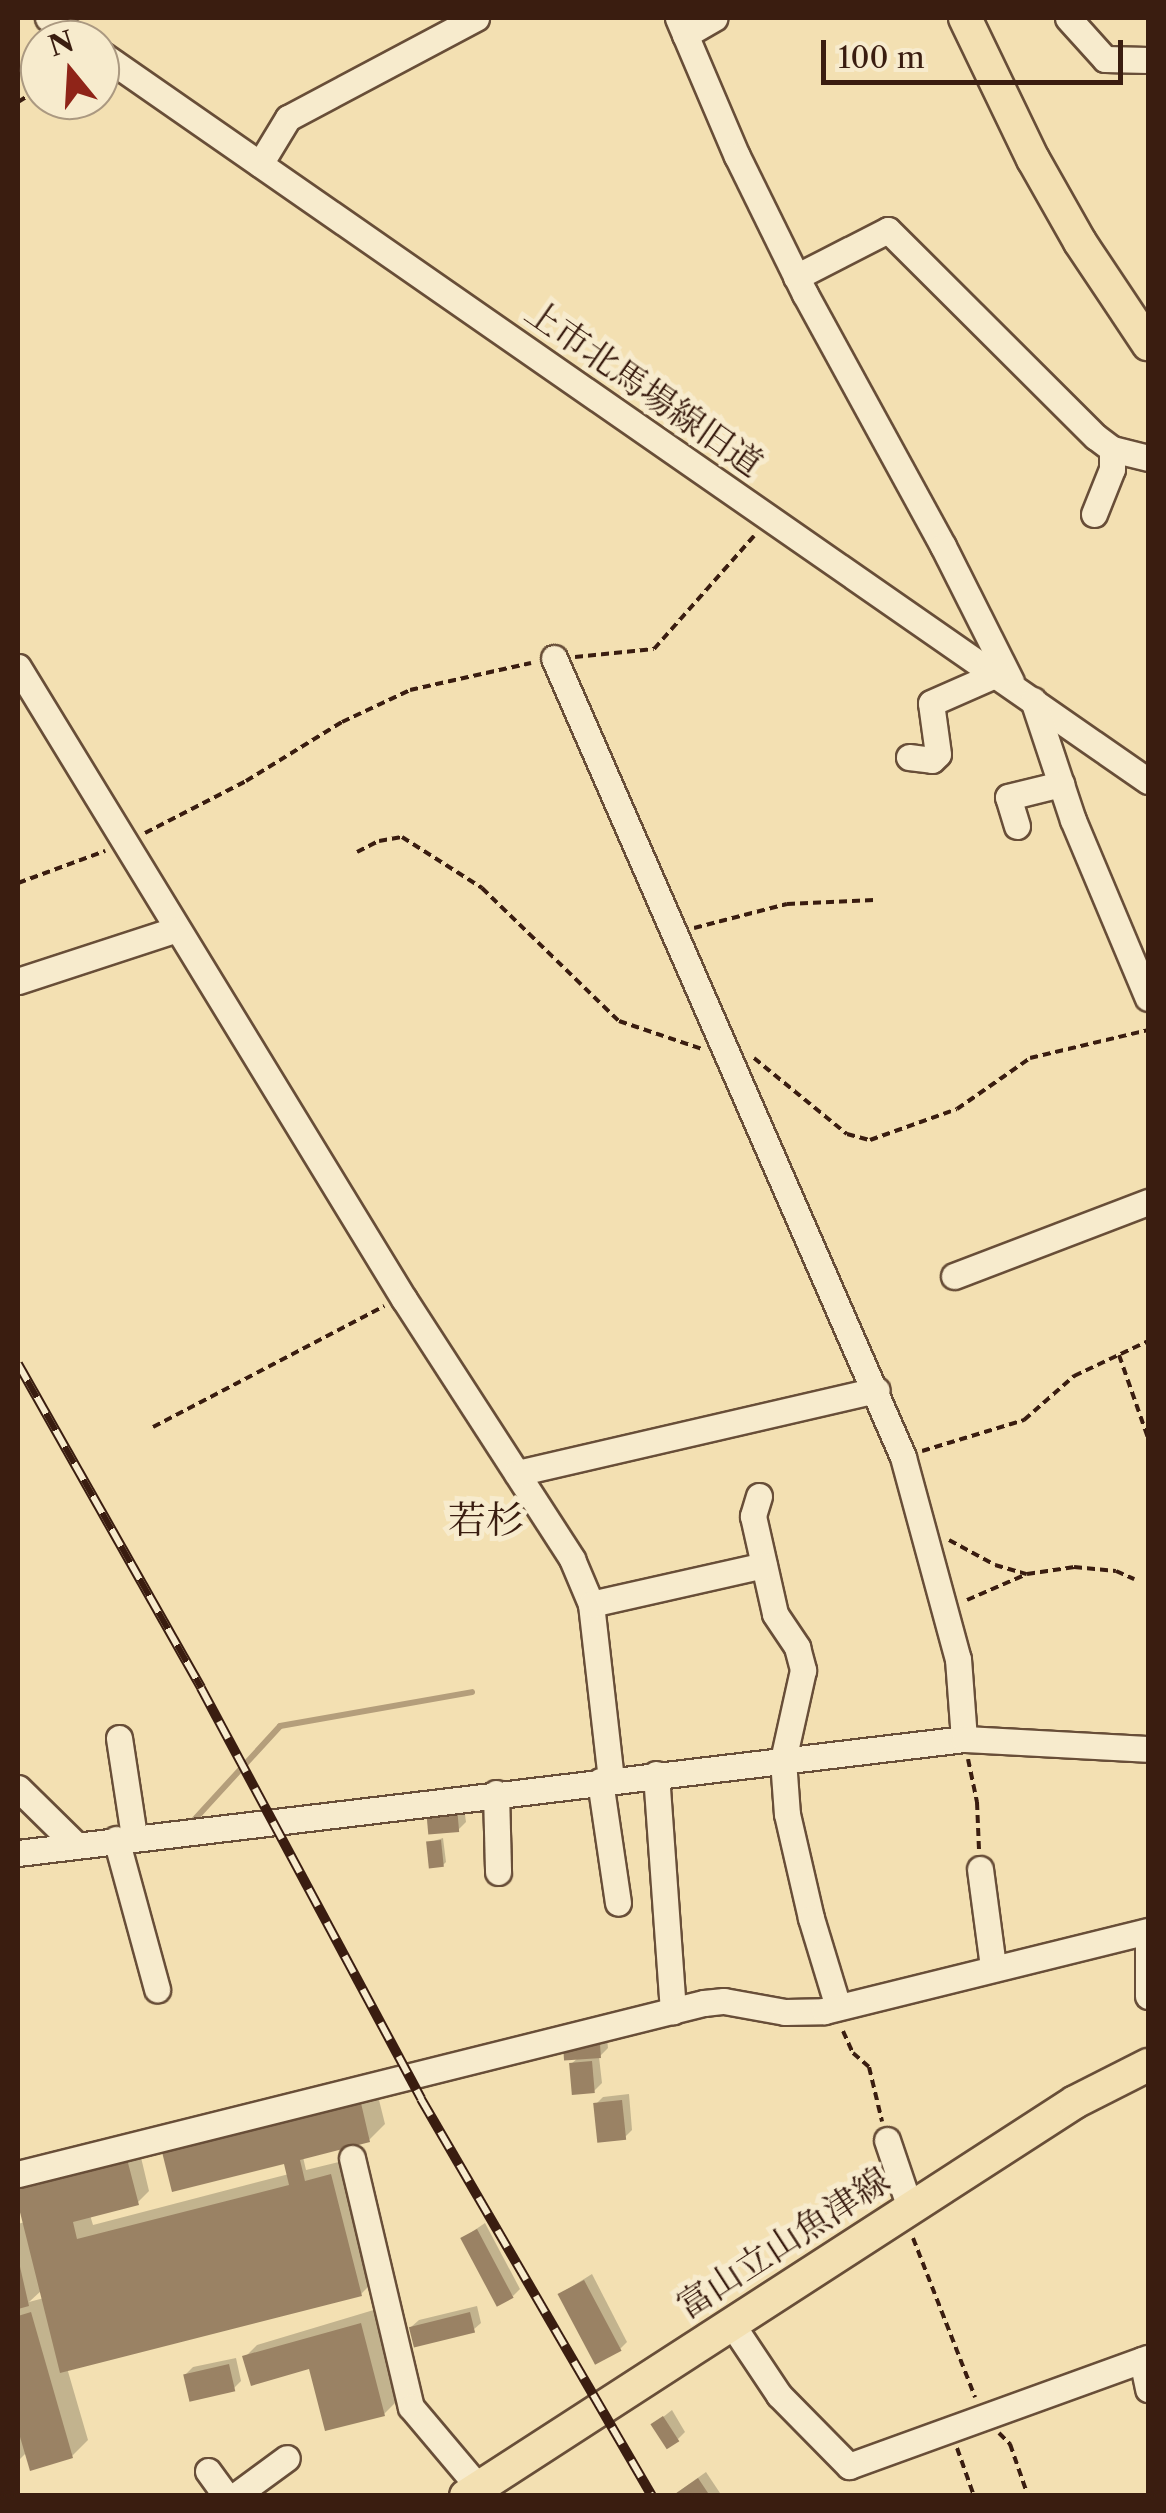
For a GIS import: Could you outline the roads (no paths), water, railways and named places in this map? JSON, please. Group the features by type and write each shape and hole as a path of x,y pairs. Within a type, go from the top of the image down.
{"main road":[{"path":"965,18 1032,159 1080,242 1148,344"},
{"name":"富山立山魚津線","path":"478,2492 1075,2102 1148,2065"}],"street":[{"path":"260,164 288,118 476,18"},
{"path":"714,18 682,26 737,156 796,277 1014,686 1061,784 1148,998"},
{"path":"1068,18 1106,59 1148,60"},
{"name":"上市北馬場線旧道","path":"120,68 1148,781"},
{"path":"796,277 888,230 1112,450 1148,458"},
{"path":"1094,514 1112,470 1112,450"},
{"path":"554,658 903,1457 958,1659 964,1739"},
{"path":"18,667 402,1296 572,1559 591,1604 618,1903"},
{"path":"910,757 932,760 938,754 931,703 1014,686"},
{"path":"1017,826 1008,798 1061,784"},
{"path":"18,981 176,929"},
{"path":"954,1276 1148,1202"},
{"path":"516,1473 877,1390"},
{"path":"758,1496 753,1516 776,1614 797,1647 803,1670 783,1760 791,1832 838,2007"},
{"path":"591,1604 764,1565"},
{"path":"119,1738 125,1837 157,1989"},
{"path":"18,1853 125,1837 964,1739 1148,1748"},
{"path":"656,1774 673,2012"},
{"path":"18,1788 76,1844"},
{"path":"496,1793 498,1872"},
{"path":"980,1868 993,1967"},
{"path":"18,2174 724,2001 785,2012 838,2007 1148,1931"},
{"path":"1148,1946 1148,1996"},
{"path":"887,2140 906,2211"},
{"path":"352,2158 411,2406 478,2492"},
{"path":"731,2324 779,2395 848,2466 1145,2359 1148,2389"},
{"path":"234,2496 287,2458"},
{"path":"208,2471 226,2496"}],"waterway":[{"path":"194,1820 280,1726 472,1692"}],"railway":[{"path":"18,1364 201,1688 421,2099 652,2496"}],"district":[{"name":"若杉","path":"486,1520"}]}
